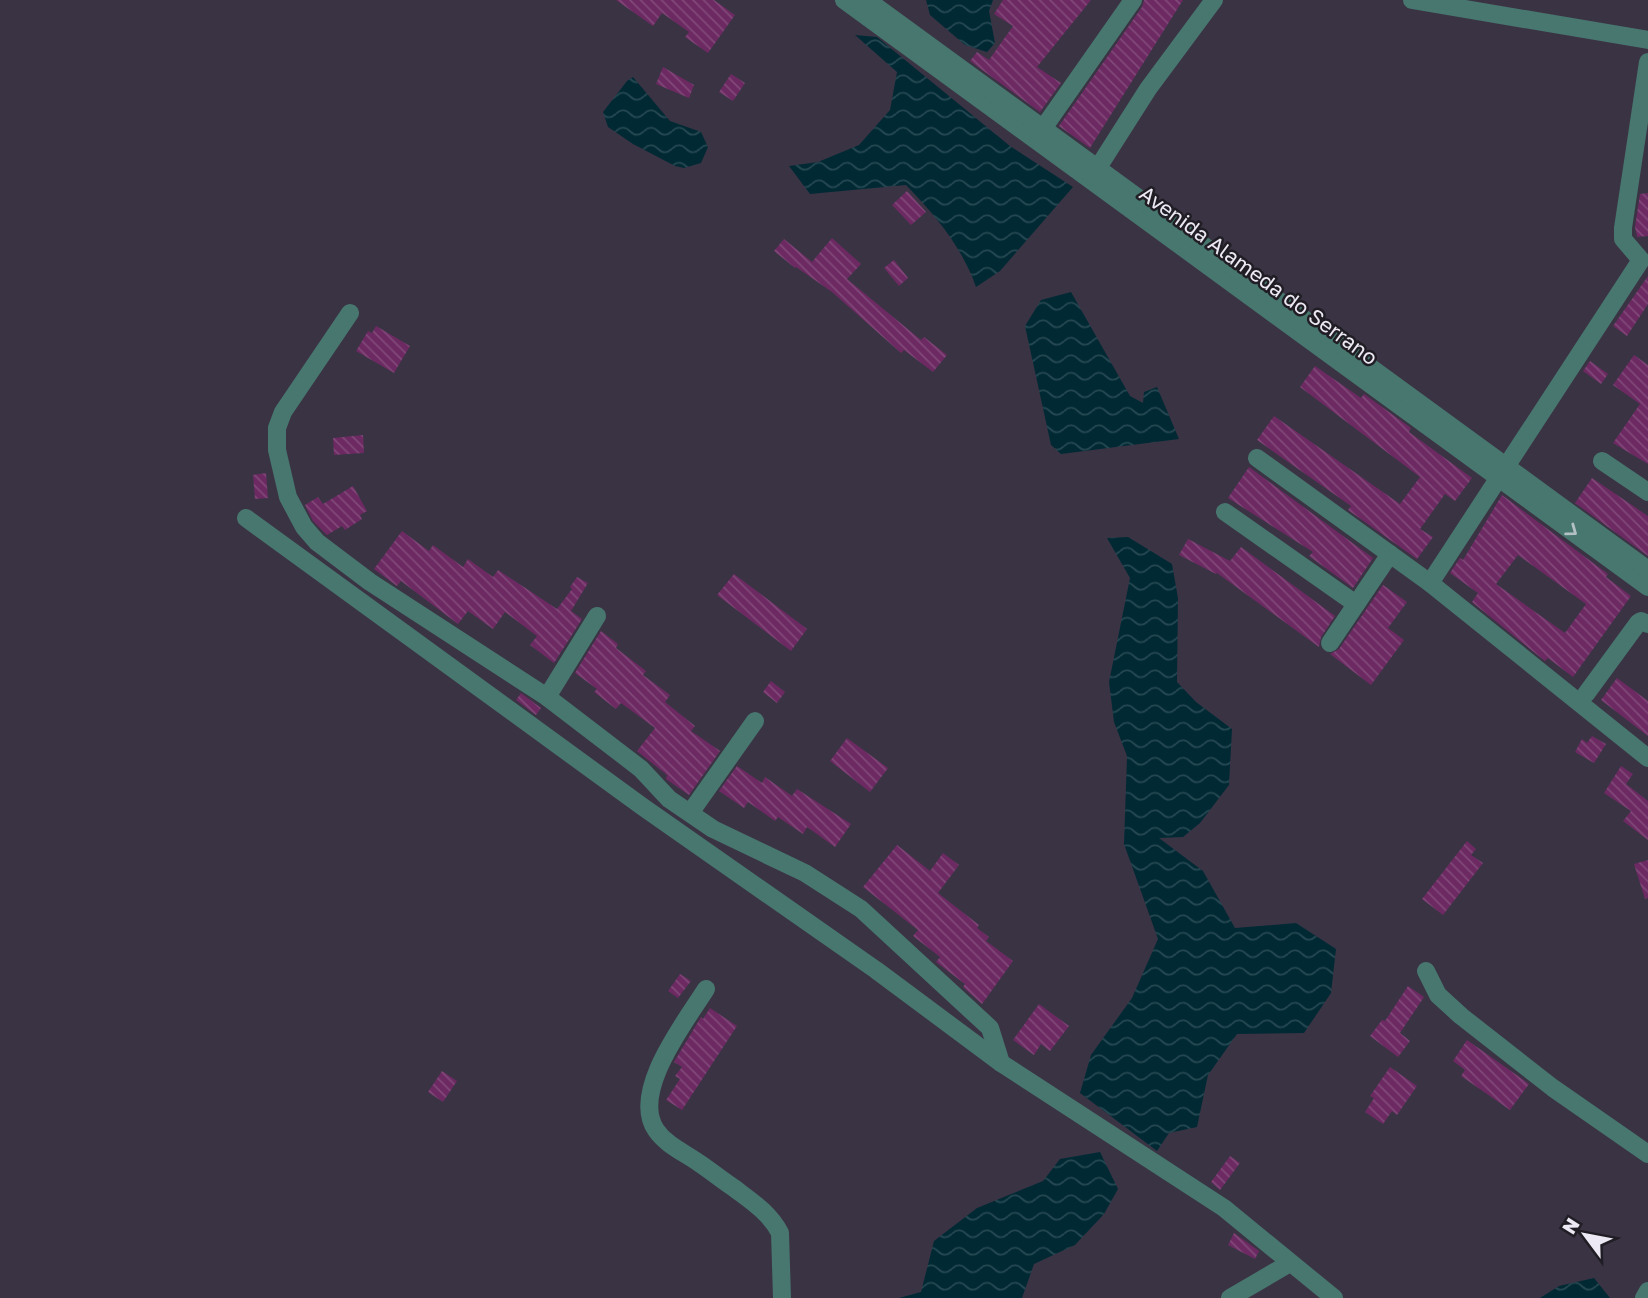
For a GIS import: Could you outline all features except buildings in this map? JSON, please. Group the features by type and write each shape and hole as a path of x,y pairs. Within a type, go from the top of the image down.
{"street":[{"name":"Avenida Alameda do Serrano","path":"844,0 1039,135 1503,473 1648,587"},
{"name":"Avenida Alameda do Serrano","path":"867,0 1039,135"},
{"path":"1039,135 1133,0"},
{"path":"1094,175 1148,89 1213,0"},
{"path":"1412,0 1648,40"},
{"path":"1430,583 1645,262 1623,239 1623,228 1648,62"},
{"path":"350,313 283,412 277,428 277,450 288,497 304,527 317,542 370,582 547,697 641,769 669,799 713,829 806,873 861,909 990,1028 1001,1063"},
{"path":"1257,458 1430,583 1648,758"},
{"path":"1602,461 1648,492"},
{"name":"Avenida Alameda do Serrano","path":"1503,473 1648,570"},
{"path":"1225,512 1356,604"},
{"path":"246,518 643,807 876,970 1001,1063 1224,1208 1334,1298"},
{"path":"1330,643 1390,554"},
{"path":"547,697 597,616"},
{"path":"1586,694 1638,623 1641,621 1648,624"},
{"path":"690,813 755,721"},
{"path":"1426,971 1438,995 1461,1016 1553,1088 1648,1154"},
{"path":"706,989 654,1076 650,1101 651,1119 656,1130 669,1144 758,1206 776,1224 780,1233 782,1298"},
{"path":"1230,1298 1290,1263"},
{"path":"1644,1298 1648,1291"}],"water":[{"path":"926,0 993,0 989,11 995,43 987,52 965,45 930,15"},
{"path":"855,35 877,37 1010,146 1073,187 1000,271 976,287 947,233 906,185 810,194 789,166 818,162 859,145 890,110 897,72"},
{"path":"633,77 670,121 701,132 708,147 701,163 684,168 675,166 633,144 608,127 603,112"},
{"path":"1071,292 1130,396 1143,403 1144,392 1157,387 1179,439 1061,454 1051,445 1025,326 1041,300"},
{"path":"1128,537 1172,564 1178,598 1177,682 1196,702 1232,729 1229,785 1200,823 1183,837 1159,838 1203,871 1235,928 1296,923 1336,949 1331,993 1304,1033 1237,1034 1208,1075 1197,1127 1169,1133 1157,1151 1080,1093 1091,1055 1132,998 1158,939 1124,844 1127,756 1114,722 1109,682 1130,578 1107,538"},
{"path":"1100,1152 1118,1189 1104,1214 1075,1245 1034,1264 1022,1298 899,1298 921,1292 934,1241 977,1208 1043,1181 1060,1159"},
{"path":"1594,1278 1610,1298 1540,1298 1559,1286"}]}
